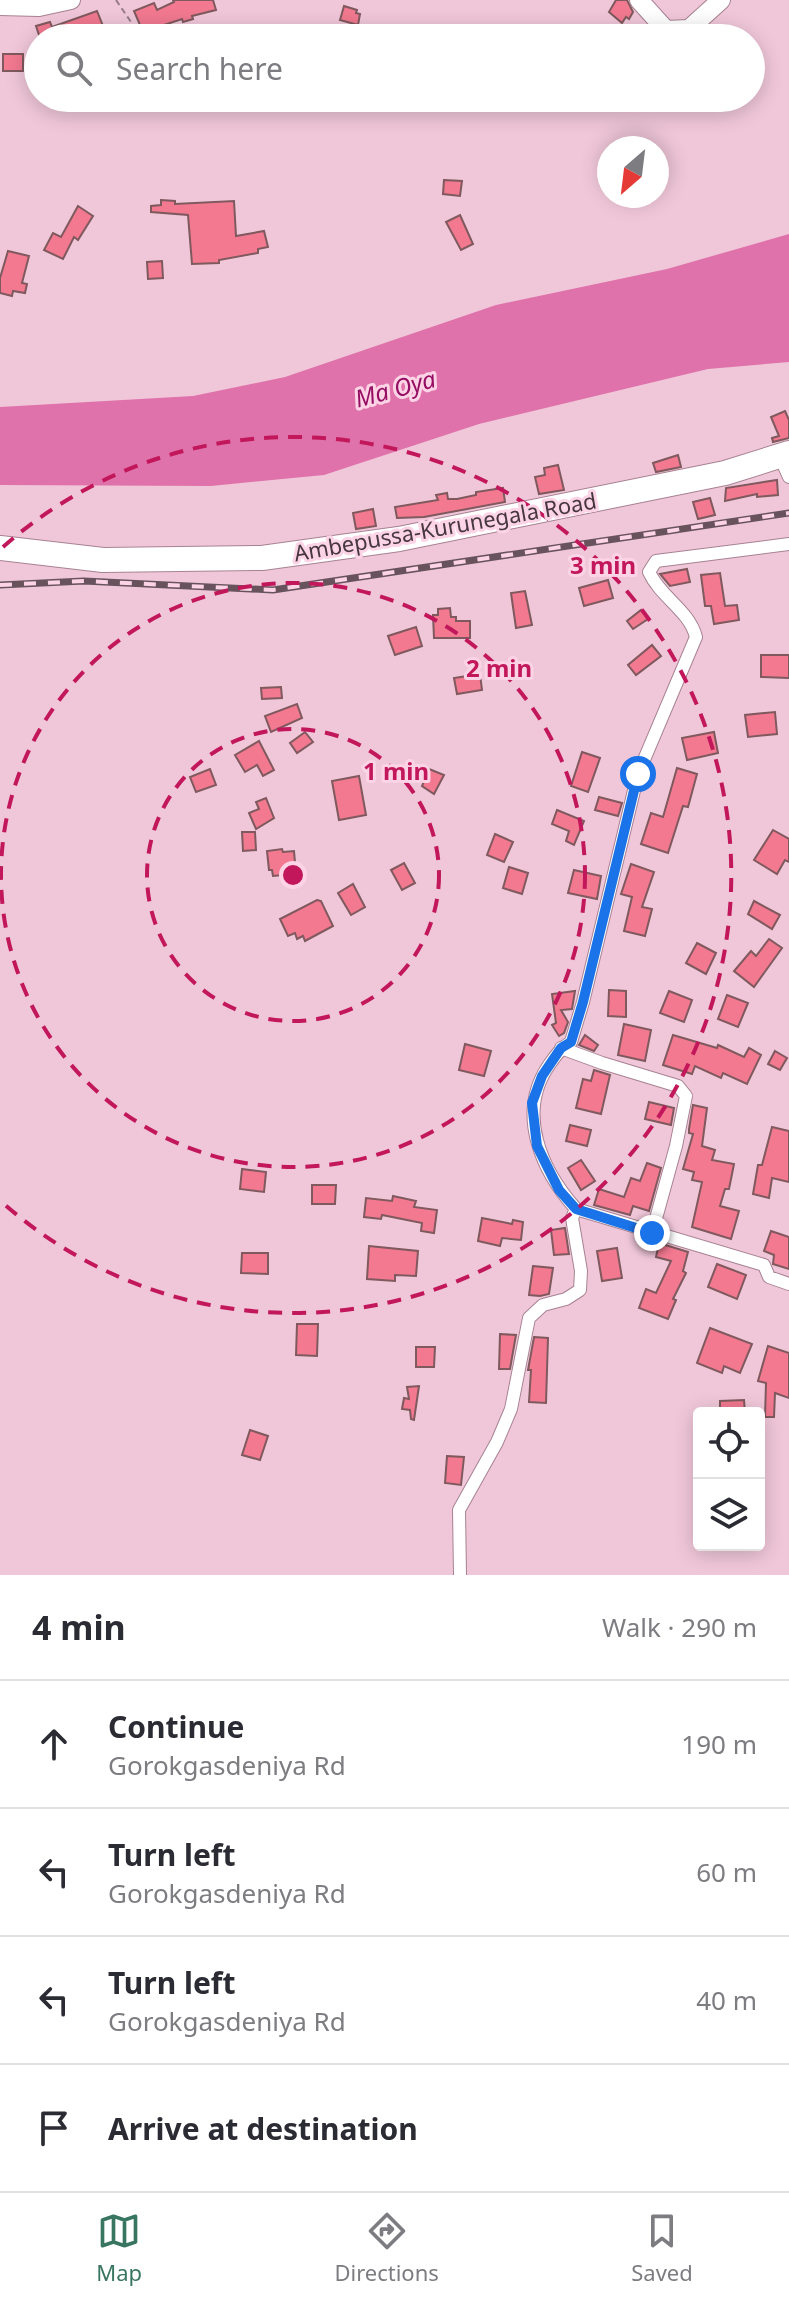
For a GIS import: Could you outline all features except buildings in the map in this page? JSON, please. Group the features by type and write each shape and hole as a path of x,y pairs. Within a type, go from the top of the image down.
{"highway":[{"name":"Ambepussa-Kurunegala Road","path":"0,548 103,560 262,558 399,539 786,462"}],"street":[{"path":"0,6 39,7 71,0"},
{"path":"639,0 661,24"},
{"path":"695,24 721,0"},
{"path":"789,544 656,561 649,572 654,584 692,622 696,637 638,774 571,1042 561,1048 542,1076 532,1103 537,1146 559,1190 576,1209 764,1265 769,1277 789,1284"},
{"path":"561,1048 678,1086 686,1096 652,1233"},
{"path":"460,1575 459,1510 497,1442 511,1409 529,1318 543,1305 566,1299 580,1290 581,1271 572,1218 576,1209"}],"path":[{"path":"116,0 132,24"}],"water":[{"name":"Ma Oya","path":"789,234 789,362 708,369 479,424 324,475 211,486 0,485 0,407 193,396 285,377 496,305 667,269"}],"railway":[{"path":"0,585 84,581 273,590 789,513"}],"route":[{"path":"638,774 571,1042 561,1048 542,1076 532,1103 537,1146 559,1190 576,1209 652,1233"}]}
